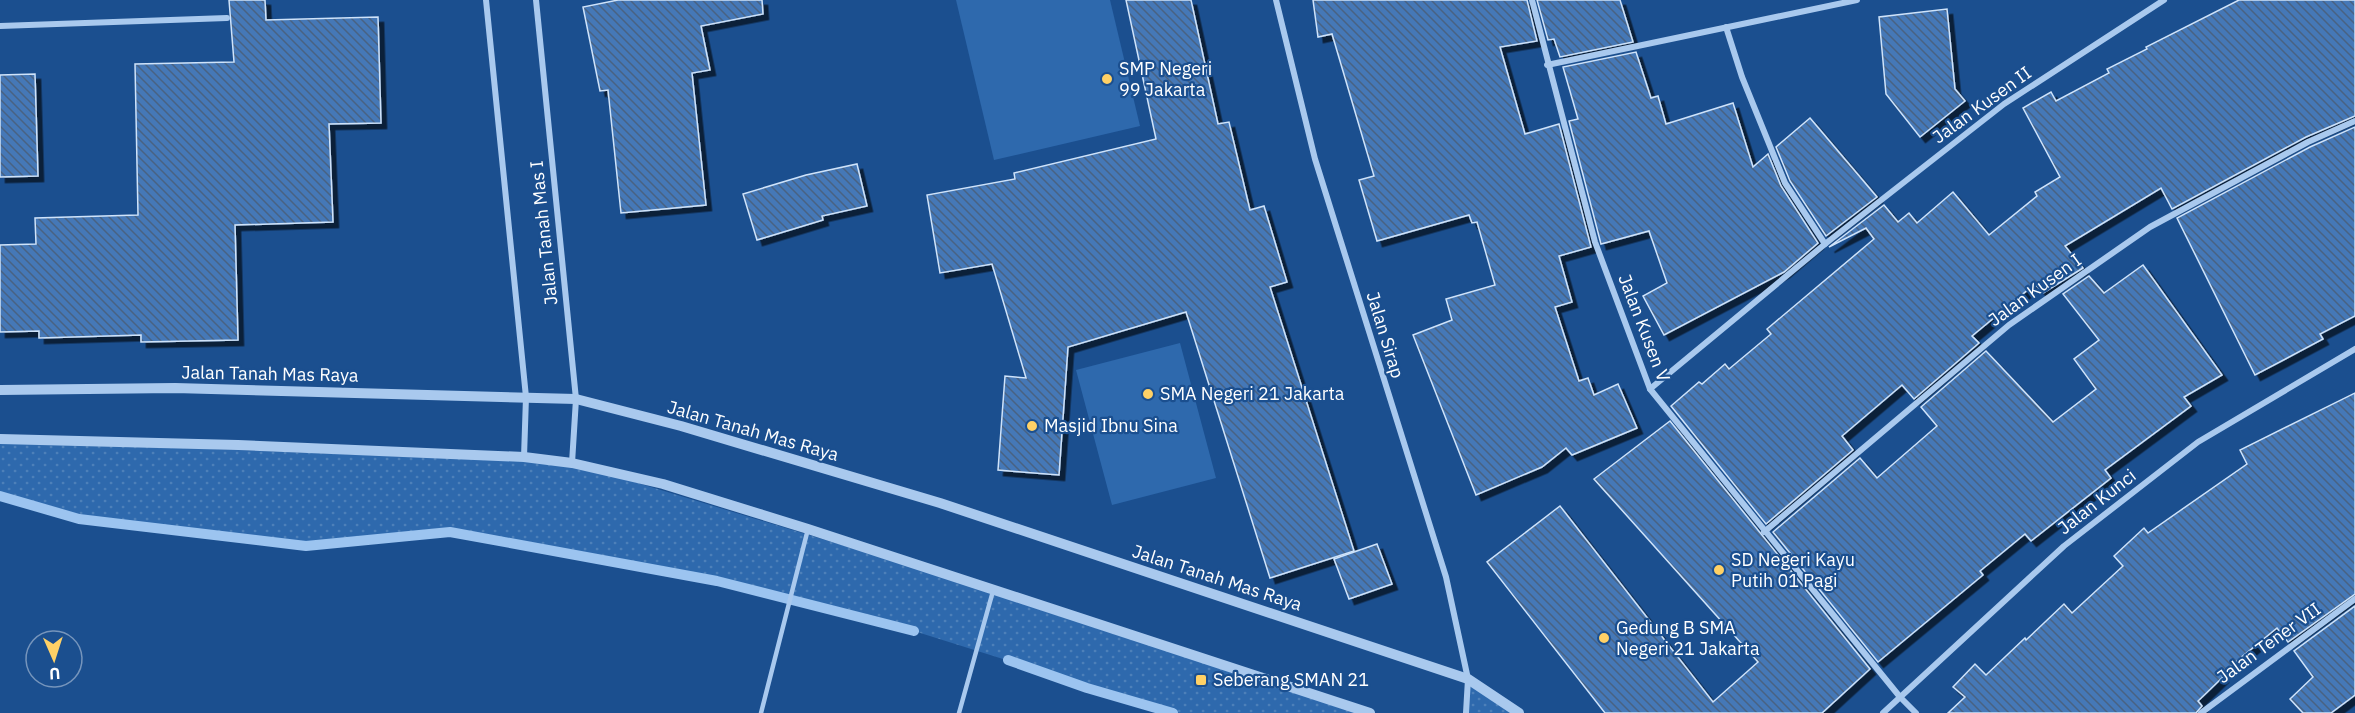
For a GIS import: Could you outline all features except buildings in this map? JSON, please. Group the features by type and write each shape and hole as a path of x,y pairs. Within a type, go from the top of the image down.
{"street":[{"name":"Jalan Tanah Mas I","path":"486,0 526,397 524,457"},
{"name":"Jalan Tanah Mas I","path":"536,0 576,399 572,463"},
{"name":"Jalan Sirap","path":"1276,0 1315,159 1446,577 1468,679 1466,713"},
{"name":"Jalan Kusen V","path":"1532,0 1547,65 1595,242 1650,389 1764,532 1900,697 1916,713"},
{"path":"1547,65 1857,0"},
{"name":"Jalan Kusen II","path":"1650,389 1825,244 2004,104 2164,0"},
{"path":"0,26 227,18"},
{"path":"1726,27 1742,77 1785,183 1825,244"},
{"name":"Jalan Kusen I","path":"1764,532 2009,325 2150,227 2308,142 2355,121"},
{"name":"Jalan Kunci","path":"1884,713 2064,546 2198,442 2355,349"},
{"name":"Jalan Tanah Mas Raya","path":"0,390 175,388 576,399 681,426 940,503 1468,679 1519,713"},
{"path":"0,439 238,445 524,457 572,463 663,484 808,529 991,596 1370,713"},
{"name":"Jalan Tener VII","path":"2201,713 2355,599"},
{"path":"2209,707 2214,713"}],"lane":[{"path":"761,713 808,529"},
{"path":"959,713 991,596"}],"shaded area":[{"path":"956,0 1110,0 1140,126 994,160"},
{"path":"1180,343 1216,478 1112,505 1076,370"},
{"path":"0,441 572,463 993,591 1370,713 1174,713 914,631 790,598 450,532 306,546 79,519 0,496"},
{"path":"1468,679 1519,713 1466,713"}],"waterway":[{"path":"0,496 79,519 306,546 450,532 717,581 914,631"},
{"path":"1008,660 1087,688 1173,713"}],"place":[{"name":"SMP Negeri 99 Jakarta","path":"1107,79"},
{"name":"SMA Negeri 21 Jakarta","path":"1148,394"},
{"name":"Masjid Ibnu Sina","path":"1032,426"},
{"name":"SD Negeri Kayu Putih 01 Pagi","path":"1719,570"},
{"name":"Gedung B SMA Negeri 21 Jakarta","path":"1604,638"},
{"name":"Seberang SMAN 21","path":"1201,680"}]}
